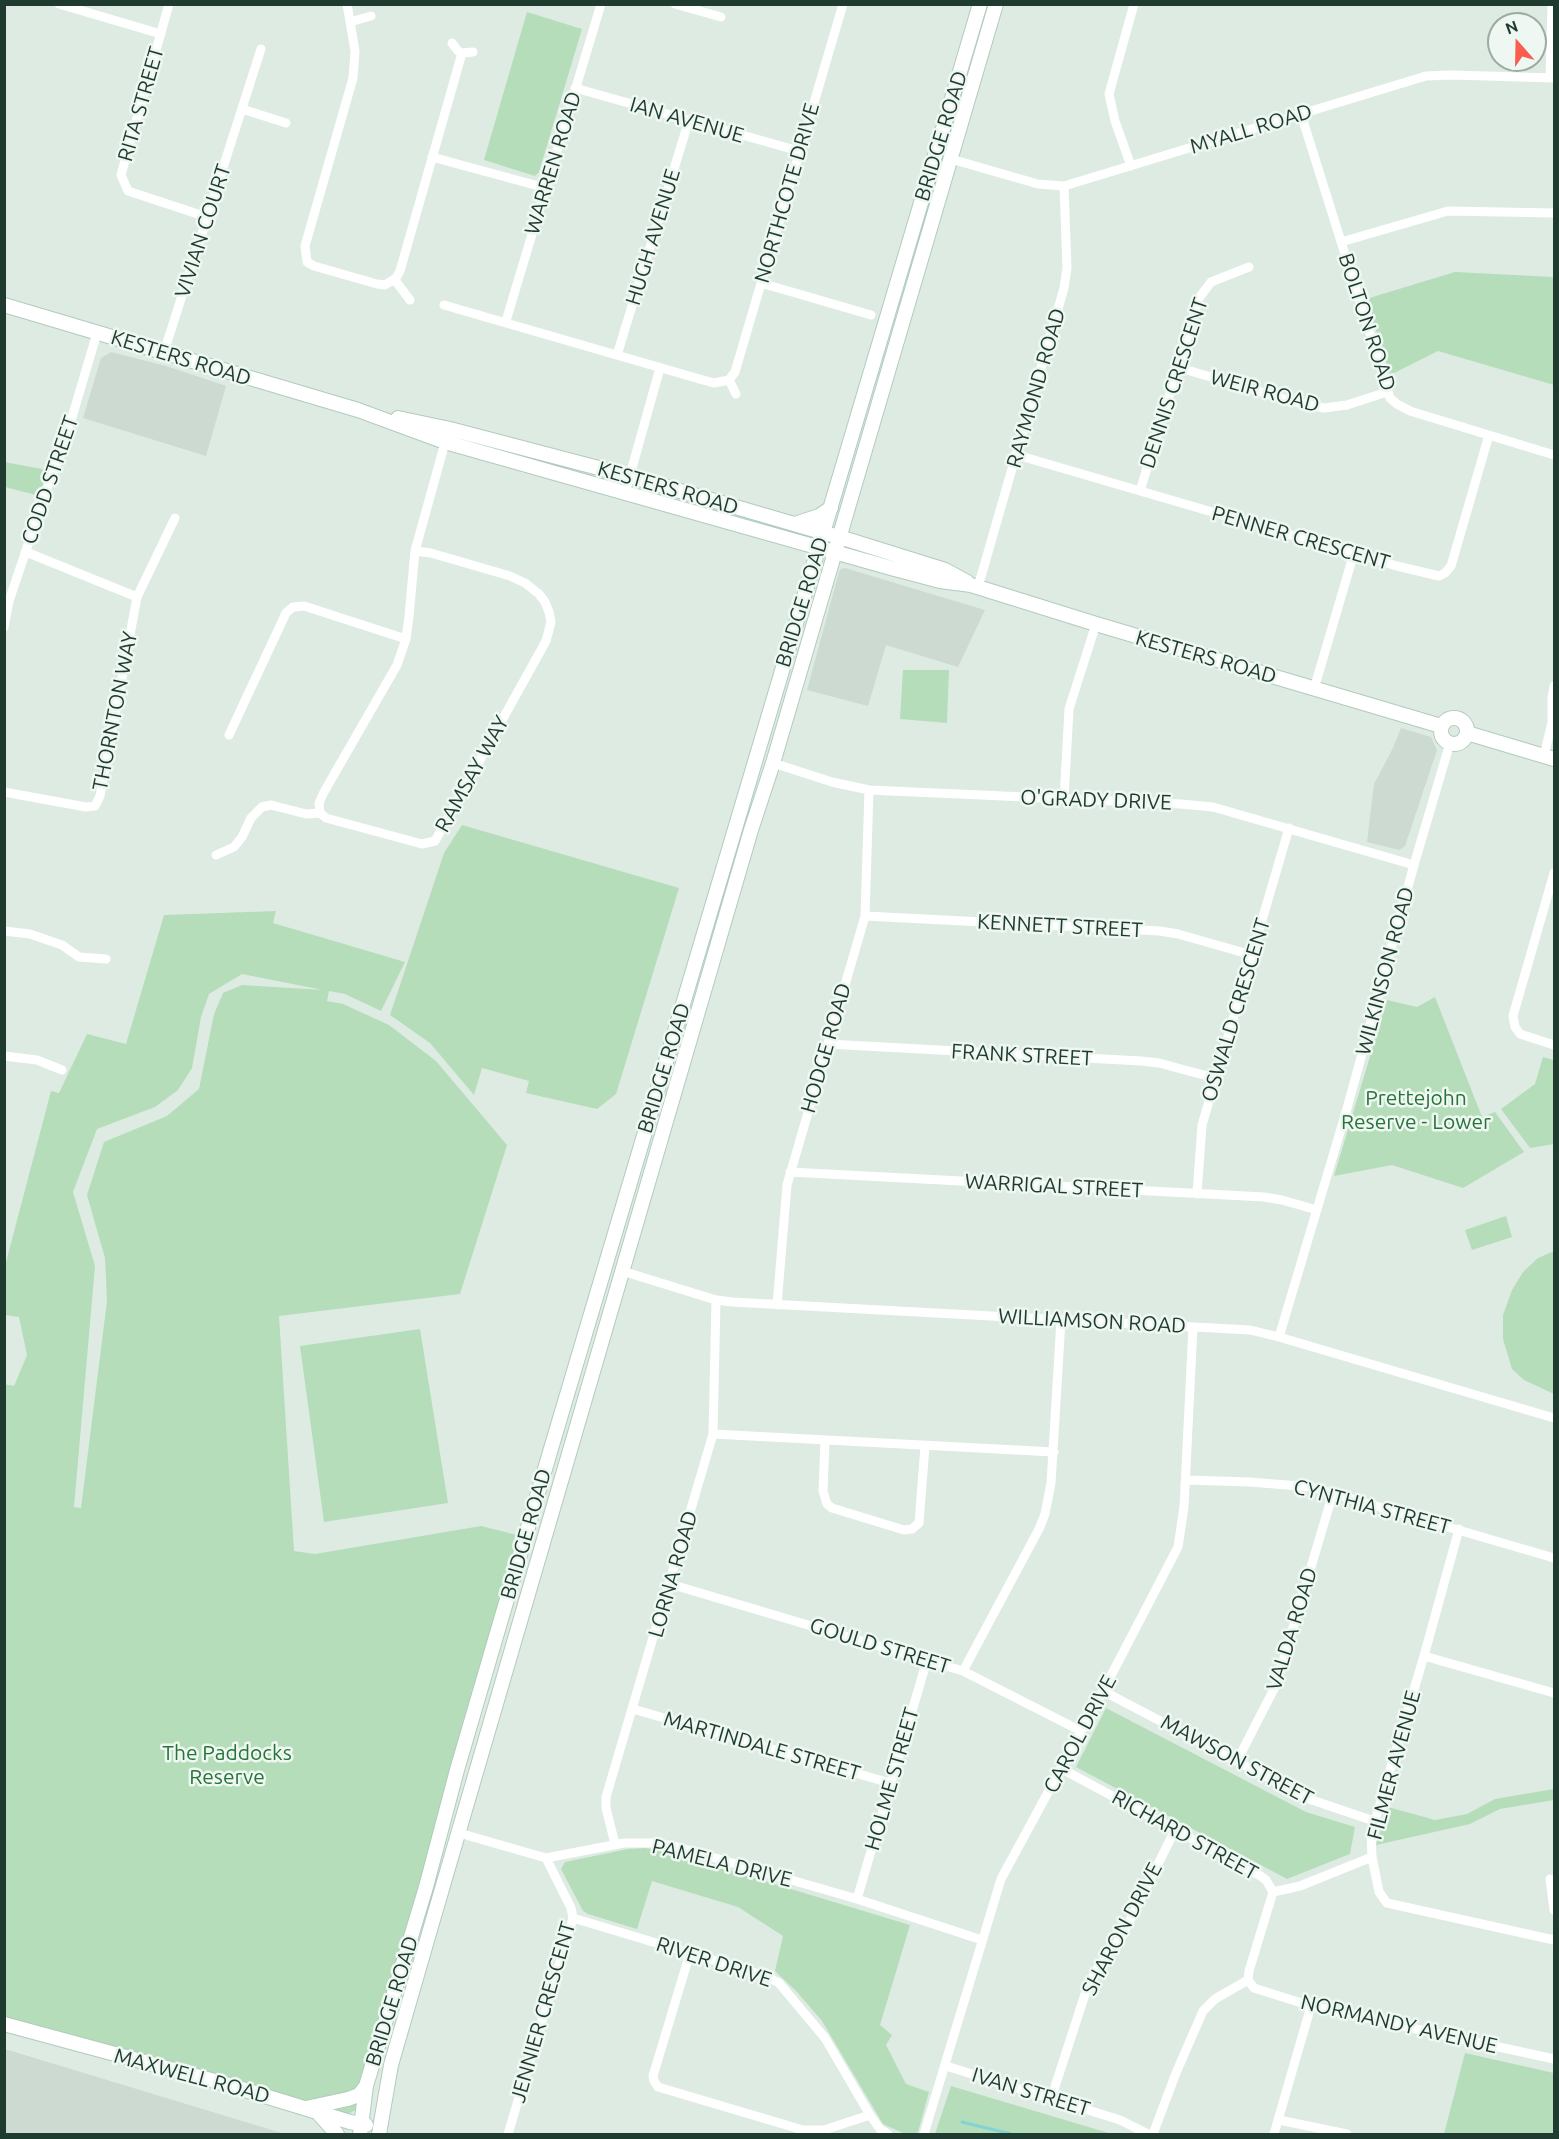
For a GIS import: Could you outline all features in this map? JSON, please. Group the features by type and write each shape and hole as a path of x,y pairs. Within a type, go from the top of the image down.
{"main road":[{"name":"BRIDGE ROAD","path":"360,2129 366,2086 442,1829 457,1770 980,4"},
{"name":"BRIDGE ROAD","path":"379,2131 395,2050 578,1419 996,4"},
{"path":"936,155 951,159"},
{"name":"KESTERS ROAD","path":"4,305 358,410 445,442 940,581 974,586 1441,726"},
{"name":"KESTERS ROAD","path":"358,410 450,429 629,476 945,570 974,586"},
{"path":"795,524 819,516 831,508"},
{"path":"1457,718 1465,723 1467,733 1461,742 1450,743 1441,735 1441,726 1448,719 1457,718"},
{"path":"1467,733 1549,757"},
{"path":"756,758 773,763"},
{"path":"652,1111 668,1115"},
{"path":"605,1266 622,1271"},
{"path":"561,1414 578,1419"},
{"path":"442,1829 459,1833"},
{"name":"MAXWELL ROAD","path":"4,2024 222,2083 311,2110 360,2129 379,2131"},
{"path":"311,2110 359,2095 366,2086"},
{"path":"311,2110 337,2134"}],"street":[{"path":"59,4 161,34"},
{"name":"RITA STREET","path":"169,4 121,175 128,191 207,217"},
{"path":"347,4 355,51 353,78 305,246 307,262 314,266 377,285 385,285 400,271 462,53"},
{"name":"WARREN ROAD","path":"506,321 600,4"},
{"path":"675,4 721,17"},
{"name":"NORTHCOTE DRIVE","path":"729,380 735,372 843,4"},
{"path":"1131,166 1114,121 1109,94 1134,4"},
{"path":"1552,4 1552,78"},
{"path":"350,22 371,16"},
{"path":"452,43 462,53 473,52"},
{"name":"VIVIAN COURT","path":"164,352 261,49"},
{"name":"MYALL ROAD","path":"951,159 1038,184 1065,186 1426,76 1552,78"},
{"name":"IAN AVENUE","path":"576,88 799,151"},
{"path":"242,109 286,123"},
{"name":"BOLTON ROAD","path":"1301,114 1388,392 1394,402 1410,411 1554,455"},
{"name":"HUGH AVENUE","path":"617,355 688,120"},
{"path":"432,156 546,188"},
{"name":"RAYMOND ROAD","path":"974,586 1017,455 1066,279 1065,186"},
{"path":"1341,242 1448,211 1554,213"},
{"name":"DENNIS CRESCENT","path":"1140,491 1196,306 1205,288 1215,279 1249,267"},
{"path":"394,279 410,300"},
{"path":"761,284 871,315"},
{"path":"444,305 506,321 714,383 729,380 736,394"},
{"name":"CODD STREET","path":"4,627 9,601 49,482 62,451 97,333"},
{"name":"WEIR ROAD","path":"1177,367 1295,402 1324,408 1347,405 1388,392"},
{"path":"625,493 660,368"},
{"path":"320,813 319,803 324,792 397,664 406,639 415,551 450,429"},
{"name":"PENNER CRESCENT","path":"1017,455 1439,576 1446,573 1451,566 1490,435"},
{"name":"THORNTON WAY","path":"4,792 86,807 95,806 100,796 137,597 175,518"},
{"name":"RAMSAY WAY","path":"216,855 234,847 242,837 251,818 262,807 271,805 306,814 320,813 335,821 423,844 435,841 550,631 549,612 539,594 525,583 431,553 415,551"},
{"path":"26,552 137,597"},
{"path":"1314,689 1354,553"},
{"path":"229,735 286,613 293,607 304,606 406,639"},
{"path":"1064,799 1070,709 1096,624"},
{"path":"1549,757 1554,686"},
{"name":"WILKINSON ROAD","path":"1279,1337 1369,1033 1414,865 1450,743"},
{"name":"O'GRADY DRIVE","path":"773,763 832,782 869,790 1202,806 1226,810 1414,865"},
{"name":"HODGE ROAD","path":"777,1305 785,1192 865,916 869,790"},
{"name":"OSWALD CRESCENT","path":"1197,1194 1200,1134 1289,828"},
{"path":"1554,873 1551,898 1517,999 1513,1019 1520,1034 1554,1045"},
{"name":"KENNETT STREET","path":"865,916 1160,931 1252,955"},
{"path":"4,931 30,934 62,945 79,957 106,959"},
{"name":"FRANK STREET","path":"828,1044 1141,1061 1159,1063 1215,1078"},
{"path":"4,1056 37,1060 62,1070"},
{"name":"WARRIGAL STREET","path":"790,1172 1273,1198 1317,1210"},
{"name":"WILLIAMSON ROAD","path":"622,1271 716,1299 777,1305 1236,1328 1279,1337 1554,1418"},
{"name":"LORNA ROAD","path":"615,1844 606,1808 606,1797 713,1434 716,1299"},
{"path":"963,1671 1043,1521 1050,1492 1054,1452 1061,1320"},
{"name":"CAROL DRIVE","path":"924,2134 1001,1879 1104,1691 1175,1553 1182,1527 1186,1480 1193,1327"},
{"path":"713,1434 1054,1452"},
{"path":"825,1441 823,1491 827,1504 832,1508 904,1530 912,1529 919,1523 925,1446"},
{"name":"CYNTHIA STREET","path":"1186,1480 1299,1485 1554,1558"},
{"name":"VALDA ROAD","path":"1237,1761 1279,1678 1333,1493"},
{"name":"FILMER AVENUE","path":"1459,1529 1424,1656 1374,1821 1370,1841 1380,1896 1387,1904 1554,1940"},
{"name":"GOULD STREET","path":"670,1584 963,1671 1081,1731"},
{"path":"1424,1656 1554,1693"},
{"name":"HOLME STREET","path":"857,1899 927,1660"},
{"name":"MAWSON STREET","path":"1104,1691 1309,1799 1374,1821"},
{"name":"MARTINDALE STREET","path":"633,1709 890,1783"},
{"name":"RICHARD STREET","path":"1062,1768 1259,1875 1266,1880 1273,1892 1300,1886 1372,1857"},
{"name":"SHARON DRIVE","path":"1051,2098 1088,1985 1098,1967 1122,1936 1175,1830"},
{"name":"PAMELA DRIVE","path":"459,1833 546,1858 615,1844 642,1842 674,1846 857,1899 982,1940"},
{"name":"JENNIER CRESCENT","path":"508,2134 573,1918 571,1908 546,1858"},
{"path":"1550,1880 1554,1910"},
{"path":"1153,2134 1203,2011 1215,1999 1248,1980 1273,1892"},
{"name":"RIVER DRIVE","path":"573,1918 766,1976 779,1983 825,2038 870,2115 880,2129 888,2134"},
{"path":"1554,1935 1554,1940"},
{"path":"690,1953 653,2076 658,2087 803,2130 824,2130 870,2115"},
{"name":"NORMANDY AVENUE","path":"1248,1980 1254,1988 1311,2006 1554,2059"},
{"path":"1274,2134 1311,2006"},
{"name":"IVAN STREET","path":"946,2066 1120,2120 1148,2134"},
{"path":"1279,2120 1347,2134"}],"shaded area":[{"path":"111,352 166,366 226,386 206,456 83,418 101,358"},
{"path":"845,568 985,610 958,667 886,645 868,706 807,690 839,572"},
{"path":"1401,728 1431,737 1437,750 1405,846 1399,850 1367,842 1374,784"},
{"path":"5,2049 285,2134 5,2134"}],"green space":[{"path":"527,12 582,29 539,172 535,176 484,160"},
{"path":"1455,272 1554,277 1554,385 1438,351 1390,375 1366,299"},
{"path":"4,462 53,471 44,497 5,487"},
{"path":"903,670 949,670 947,723 900,719"},
{"path":"462,825 679,888 616,1094 597,1109 526,1093 529,1081 482,1068 474,1095 430,1043 390,1015 444,853"},
{"name":"The Paddocks Reserve","path":"276,911 273,923 405,962 381,1011 345,994 329,991 327,1001 343,1004 389,1025 436,1061 507,1145 460,1294 279,1316 294,1551 315,1554 481,1526 525,1537 361,2107 350,2113 336,2115 5,2023 4,1448 6,1442 4,1441 4,1384 14,1386 27,1355 19,1317 5,1315 5,1266 51,1091 59,1093 87,1034 126,1044 164,915","holes":["242,974 323,990 242,985 223,993 214,1014 199,1089 167,1116 104,1142 87,1195 105,1258 107,1301 81,1508 74,1507 95,1266 73,1192 97,1129 155,1107 178,1090 192,1068 201,1017 209,994"]},
{"name":"Prettejohn Reserve - Lower","path":"1435,997 1482,1117 1495,1112 1524,1152 1463,1188 1392,1165 1334,1176 1387,1000 1417,1007"},
{"path":"1543,1057 1554,1060 1554,1144 1530,1148 1501,1109 1535,1084"},
{"path":"1506,1216 1512,1237 1472,1250 1465,1230"},
{"path":"1554,1251 1554,1394 1524,1380 1512,1369 1503,1339 1503,1315 1512,1290 1523,1272 1538,1258"},
{"path":"420,1329 448,1503 324,1522 300,1346"},
{"path":"1106,1708 1306,1812 1355,1827 1350,1854 1287,1879 1076,1767"},
{"path":"1554,1789 1554,1800 1500,1809 1470,1824 1376,1845 1388,1807 1435,1820 1467,1814 1495,1799"},
{"path":"645,1848 665,1851 910,1925 880,2025 892,2035 886,2045 906,2084 929,2092 918,2132 905,2134 883,2124 822,2021 775,1971 783,1936 738,1907 652,1881 637,1929 583,1911 561,1869 565,1862 628,1849"},
{"path":"1465,2053 1554,2073 1554,2134 1444,2134"},
{"path":"951,2086 1112,2134 935,2134"}],"waterway":[{"path":"962,2122 1011,2134"}]}
